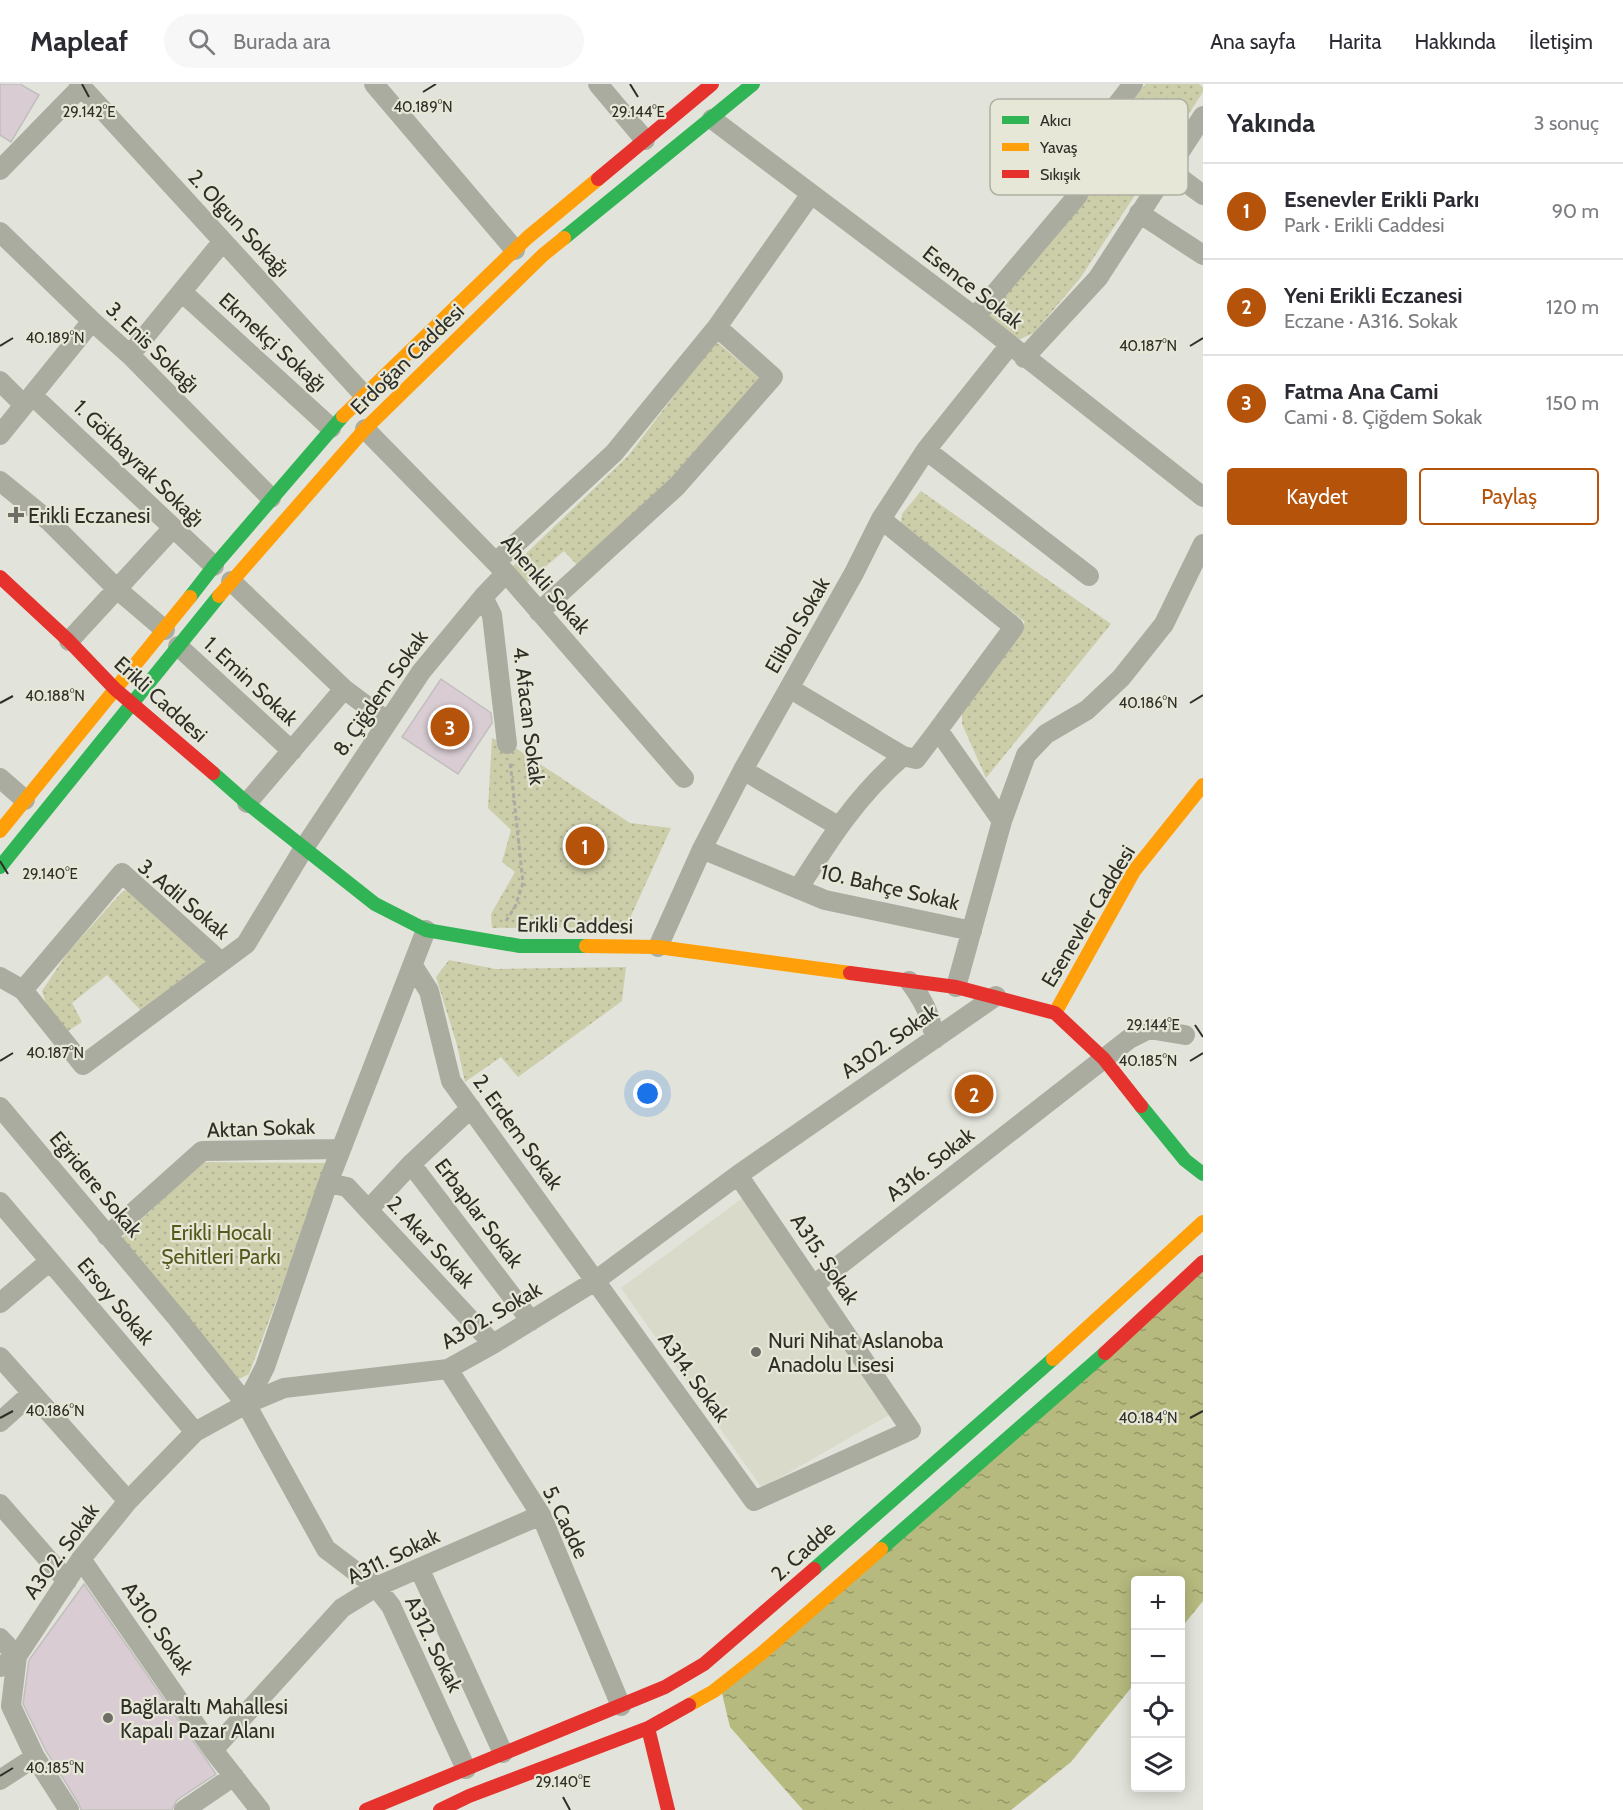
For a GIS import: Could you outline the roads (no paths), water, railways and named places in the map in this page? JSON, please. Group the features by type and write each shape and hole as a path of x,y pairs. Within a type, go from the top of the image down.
{"main road":[{"name":"Erdoğan Caddesi","path":"0,831 165,630 214,566 331,428 363,394 515,250 712,84"},
{"name":"Erdoğan Caddesi","path":"0,867 231,581 365,429 543,255 753,84"},
{"name":"Erikli Caddesi","path":"0,577 69,640 132,705 247,803 375,904 426,930 520,946 658,947 956,987 1055,1013 1104,1059 1185,1160 1203,1174"},
{"name":"Esenevler Caddesi","path":"1055,1013 1134,871 1203,785"},
{"name":"2. Cadde","path":"366,1810 665,1687 704,1664 1128,1292 1203,1222"},
{"path":"440,1810 469,1796 648,1728 714,1691 762,1653 1088,1368 1203,1262"},
{"path":"648,1728 668,1810"}],"street":[{"path":"374,84 515,250"},
{"path":"598,84 645,140"},
{"path":"1122,99 1134,84"},
{"path":"0,170 80,86"},
{"name":"2. Olgun Sokağı","path":"80,86 363,394"},
{"name":"Elibol Sokak","path":"1188,139 1203,116"},
{"name":"Esence Sokak","path":"712,119 975,317 1203,497"},
{"path":"1188,184 1203,195"},
{"name":"8. Çiğdem Sokak","path":"304,849 421,672 483,597 501,567 614,453 717,327 811,194"},
{"path":"975,317 1078,195"},
{"name":"Elibol Sokak","path":"658,947 702,849 743,770 854,573 881,519 926,450 1017,352 1098,278 1151,195"},
{"path":"1139,213 1203,255"},
{"name":"3. Enis Sokağı","path":"0,232 92,321 130,354 272,498"},
{"path":"130,354 223,241"},
{"name":"Ekmekçi Sokağı","path":"182,292 331,428"},
{"path":"0,435 92,321"},
{"path":"539,612 677,486 772,377 717,327"},
{"name":"1. Gökbayrak Sokağı","path":"0,381 28,400 214,566"},
{"name":"Ahenkli Sokak","path":"365,429 501,567 684,778"},
{"path":"926,450 1089,576"},
{"path":"0,481 49,521 118,590 165,630"},
{"path":"881,519 1014,627 938,730 1002,821"},
{"path":"69,640 118,590 172,529"},
{"path":"956,987 1002,821 1026,755 1046,734 1087,710 1121,678 1164,624 1203,544"},
{"path":"231,581 344,689 387,721"},
{"name":"4. Afacan Sokak","path":"483,597 492,615 507,744"},
{"name":"1. Emin Sokak","path":"178,646 292,751"},
{"path":"789,688 903,756"},
{"path":"247,803 344,689"},
{"name":"10. Bahçe Sokak","path":"798,889 838,826 879,777 903,756 916,759 938,730"},
{"path":"743,770 838,826"},
{"path":"0,778 25,801"},
{"name":"3. Adil Sokak","path":"0,978 23,990 83,1065 246,944 304,849"},
{"name":"10. Bahçe Sokak","path":"702,849 825,900 972,931"},
{"name":"3. Adil Sokak","path":"23,990 122,873 221,963"},
{"name":"Aktan Sokak","path":"246,1404 264,1367 328,1183 426,930"},
{"name":"2. Erdem Sokak","path":"412,966 429,991 451,1081 596,1281"},
{"path":"909,981 931,1016 934,1039"},
{"name":"A302. Sokak","path":"0,1667 17,1656 81,1559 128,1501 195,1432 246,1404 284,1388 448,1369 494,1344 596,1281 738,1175 996,996"},
{"name":"A316. Sokak","path":"814,1285 1129,1039 1149,1029 1185,1035"},
{"name":"Eğridere Sokak","path":"0,1107 246,1404"},
{"name":"Erbaplar Sokak","path":"368,1210 411,1164 471,1108"},
{"name":"Aktan Sokak","path":"107,1236 202,1151 341,1149"},
{"name":"Erbaplar Sokak","path":"411,1164 531,1321"},
{"name":"A315. Sokak","path":"738,1175 911,1430"},
{"name":"2. Akar Sokak","path":"328,1183 347,1187 494,1344"},
{"name":"Ersoy Sokak","path":"0,1202 195,1432"},
{"path":"0,1303 51,1261"},
{"name":"A314. Sokak","path":"596,1281 754,1502 911,1430"},
{"path":"0,1358 128,1501"},
{"name":"5. Cadde","path":"448,1369 541,1515 621,1706"},
{"path":"0,1422 31,1394"},
{"name":"A312. Sokak","path":"246,1404 326,1549 376,1587 391,1606 466,1769"},
{"path":"0,1504 67,1581"},
{"name":"A311. Sokak","path":"213,1750 342,1608 376,1587 541,1515"},
{"name":"A310. Sokak","path":"81,1559 213,1750 260,1810"},
{"path":"419,1568 503,1753"},
{"path":"0,1638 17,1656 11,1706 35,1757 69,1810"},
{"path":"0,1780 35,1757"},
{"path":"184,1810 234,1776"}],"water":[{"path":"1203,1259 1203,1601 1185,1623 1185,1576 1131,1576 1131,1688 1071,1762 1011,1810 803,1810 730,1727 720,1685"}],"place":[{"name":"Erikli Eczanesi","path":"16,515"},
{"name":"Fatma Ana Cami","path":"450,727"},
{"name":"Esenevler Erikli Parkı","path":"585,846"},
{"name":"Yeni Erikli Eczanesi","path":"974,1094"},
{"name":"Nuri Nihat Aslanoba Anadolu Lisesi","path":"756,1352"},
{"name":"Bağlaraltı Mahallesi Kapalı Pazar Alanı","path":"108,1718"}],"park label":[{"name":"Erikli Hocalı Şehitleri Parkı","path":"221,1244"}]}
